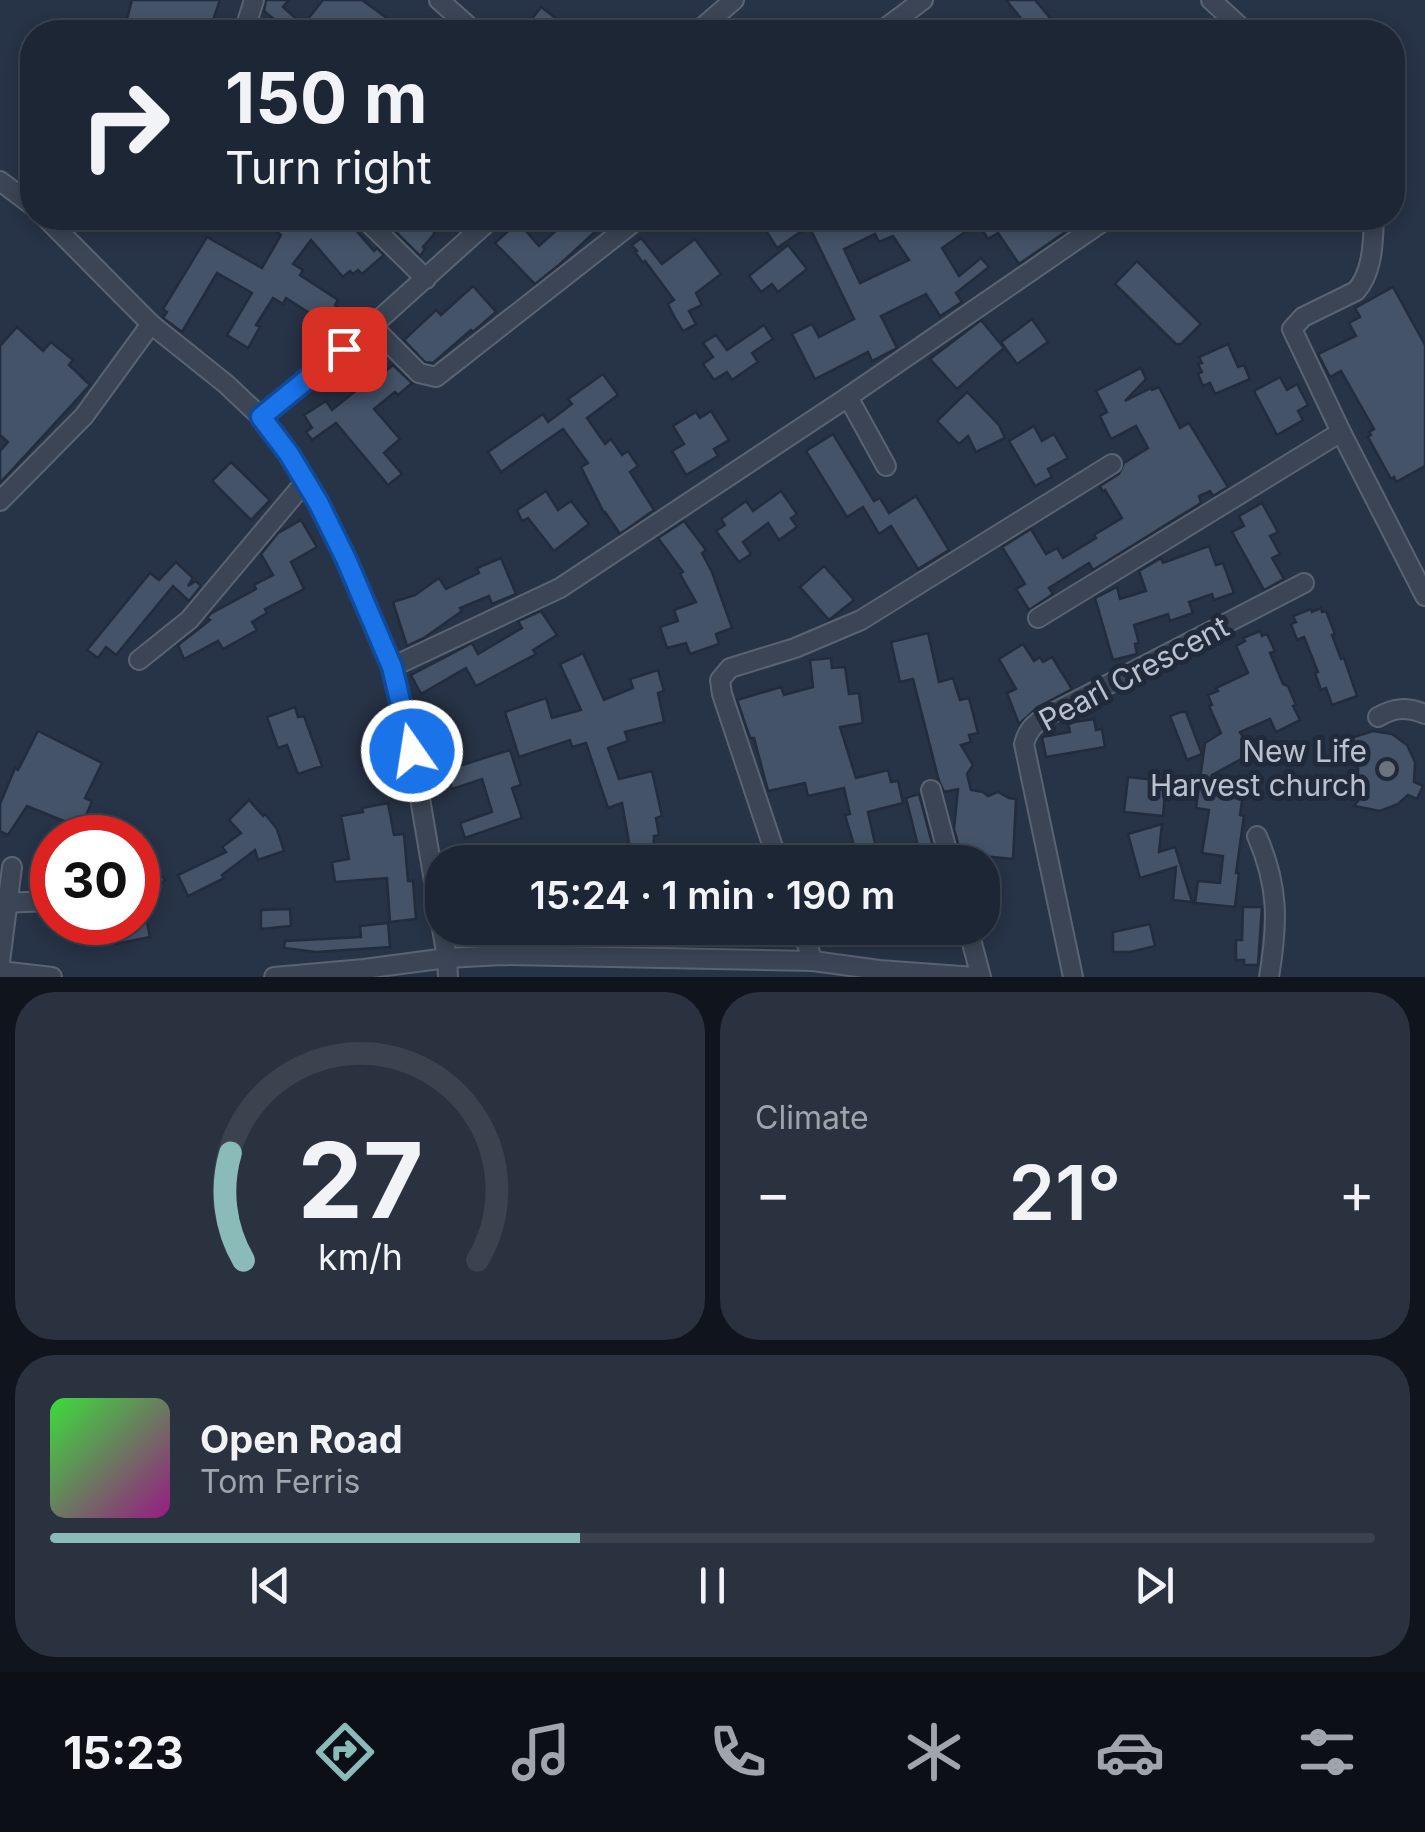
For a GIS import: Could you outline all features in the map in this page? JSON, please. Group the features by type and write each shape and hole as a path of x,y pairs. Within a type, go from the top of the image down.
{"street":[{"path":"711,20 734,0"},
{"path":"896,20 923,0"},
{"path":"1210,0 1232,20"},
{"path":"58,230 151,324 261,417 318,502 392,667 412,751 448,968"},
{"path":"376,230 426,279"},
{"path":"261,417 372,326 479,230"},
{"path":"372,326 418,373 436,377 624,230"},
{"path":"392,667 560,588 1091,230"},
{"path":"1373,230 1362,284 1356,291 1304,317 1292,329 1425,596"},
{"path":"1,499 84,416 151,324"},
{"path":"848,397 886,466"},
{"path":"1038,618 1341,432"},
{"path":"772,845 722,694 720,680 725,672 844,630 1112,464"},
{"path":"139,660 190,620 305,482"},
{"name":"Pearl Crescent","path":"1073,977 1024,744 1027,733 1045,717 1304,584"},
{"path":"1378,717 1392,709 1410,708 1425,714"},
{"path":"931,790 946,845"},
{"path":"1257,836 1274,886 1275,934 1268,977"},
{"path":"0,962 4,903 12,867"},
{"path":"4,903 30,902"},
{"path":"807,945 813,962"},
{"path":"274,977 448,968 502,955 813,962 877,973 978,977 971,945"},
{"path":"0,971 52,977"}],"building":[{"path":"132,0 220,0 213,20 127,20"},
{"path":"266,0 289,0 283,7 297,20 275,20 264,11"},
{"path":"323,0 362,0 390,20 307,20"},
{"path":"1006,0 1035,0 1052,20 1022,20"},
{"path":"541,7 558,20 531,20"},
{"path":"356,230 374,251 377,248 384,255 362,274 350,271 343,277 311,240 293,264 303,270 300,275 338,300 335,305 347,313 336,330 286,298 283,304 273,298 256,325 260,327 248,348 227,335 252,293 217,273 182,332 163,318 167,312 163,309 207,237 262,268 281,235 276,231"},
{"path":"394,230 435,233 420,256"},
{"path":"509,230 525,230 539,246 557,230 597,230 535,284 495,243"},
{"path":"766,230 803,230 777,248"},
{"path":"811,230 968,230 942,248 959,276 981,258 989,267 956,293 962,302 940,316 926,294 881,316 897,348 872,361 868,352 815,379 792,334 812,324 819,337 854,319","holes":["875,234 879,242 893,236 909,260 860,283 844,249"]},
{"path":"982,230 1065,230 1019,264 998,233 988,239"},
{"path":"641,238 662,264 695,239 721,274 696,293 702,305 689,311 696,324 683,331 668,304 674,300 635,252 632,245"},
{"path":"788,245 807,269 778,292 772,284 761,292 749,276"},
{"path":"1137,261 1201,324 1181,344 1176,344 1115,284"},
{"path":"473,286 496,312 433,363 425,362 404,340 436,310 441,315"},
{"path":"1393,287 1425,345 1425,466 1396,482 1368,437 1374,429 1341,371 1330,377 1318,354 1356,336 1349,323 1360,317 1355,308"},
{"path":"1032,319 1048,342 1017,364 1001,342"},
{"path":"981,320 1004,348 957,389 930,359"},
{"path":"764,325 773,339 752,353 758,362 732,380 727,372 714,380 703,364 713,357 703,343 716,335 727,350"},
{"path":"17,327 43,351 51,342 73,360 69,365 90,385 0,483 0,451 8,442 0,435 0,346"},
{"path":"1228,344 1238,367 1244,365 1250,379 1215,394 1210,383 1203,386 1198,374 1202,372 1199,357"},
{"path":"393,365 412,383 374,409 400,439 384,453 402,474 388,485 336,423 312,440 306,432 312,428 304,415 326,401 332,410 354,392 348,385 359,375 365,382 373,376 376,379"},
{"path":"1141,368 1146,379 1125,401 1159,387 1180,428 1189,423 1228,487 1213,496 1210,491 1199,496 1201,503 1093,570 1089,563 1049,588 1053,594 1029,610 1016,589 1025,584 1002,547 1031,529 1046,554 1057,548 1063,558 1122,518 1100,486 1119,474 1124,463 1148,448 1136,426 1111,439 1100,416 1107,412 1096,391"},
{"path":"603,374 618,395 587,418 605,444 611,439 622,455 628,451 638,466 630,472 654,510 620,534 604,513 581,467 588,463 563,429 501,472 488,452 543,414 548,422 572,404 568,399"},
{"path":"1280,377 1287,390 1297,384 1308,405 1298,411 1303,420 1277,435 1254,391"},
{"path":"967,392 999,425 1005,438 976,452 968,436 959,444 937,421"},
{"path":"711,411 729,440 714,449 718,456 686,475 672,451 684,444 673,426 696,412 700,418"},
{"path":"1034,426 1042,441 1054,434 1068,458 1048,469 1052,477 1035,486 1009,441"},
{"path":"833,434 874,501 880,498 889,513 916,496 949,550 918,569 891,526 879,534 863,507 847,517 806,451"},
{"path":"231,462 270,500 251,520 212,481"},
{"path":"546,491 558,510 571,501 589,524 554,551 528,518 522,521 517,510"},
{"path":"781,491 797,514 791,518 797,527 779,540 768,523 743,542 751,554 739,562 716,531 725,525 721,519 746,501 753,511"},
{"path":"1262,503 1278,532 1270,536 1280,554 1272,558 1284,579 1264,590 1232,532 1244,526 1239,516"},
{"path":"301,520 317,547 291,562 304,589 265,609 267,613 252,622 257,630 223,649 218,641 184,659 178,645 210,620 210,614 273,575 261,554 278,533"},
{"path":"684,521 706,550 702,553 732,628 716,634 719,644 690,654 686,643 667,648 660,627 678,621 674,610 696,602 680,574 683,572 658,538"},
{"path":"1209,546 1216,565 1223,563 1234,593 1214,600 1212,594 1189,602 1193,613 1170,621 1168,614 1134,625 1139,643 1135,644 1137,654 1113,660 1095,598 1117,587 1120,599 1146,591 1139,571 1161,558 1163,563"},
{"path":"501,558 516,594 492,604 489,596 460,608 462,611 407,646 393,602 415,595 439,578 446,589 479,573 477,568"},
{"path":"176,562 193,578 188,586 196,581 201,586 189,601 173,586 116,655 106,647 98,658 87,650 150,573 159,580"},
{"path":"824,566 854,600 829,620 800,587"},
{"path":"1321,608 1326,611 1357,696 1332,705 1326,688 1321,690 1304,637 1297,640 1291,624 1296,622 1293,616"},
{"path":"541,611 557,635 533,650 536,654 476,686 466,668 421,694 411,675 472,643 478,654 522,628 518,621"},
{"path":"1260,631 1262,636 1267,634 1275,651 1270,653 1300,720 1276,732 1270,719 1240,732 1252,753 1214,774 1245,778 1235,907 1195,903 1198,881 1220,883 1223,856 1202,853 1209,810 1196,808 1205,743 1221,733 1208,695 1248,673 1236,646 1245,641 1243,638"},
{"path":"928,633 939,682 953,678 960,700 969,698 978,733 969,735 971,742 961,745 973,765 967,774 971,790 988,796 998,792 1016,799 1013,859 1000,858 1000,845 958,845 954,829 958,789 944,792 913,679 900,682 891,642"},
{"path":"1023,644 1034,661 1052,657 1072,689 1038,707 1019,724 1007,693 1016,689 999,659"},
{"path":"583,653 604,700 633,688 630,679 658,670 664,691 658,693 664,722 625,732 628,741 608,748 619,779 652,771 662,816 656,818 659,835 654,836 653,845 629,845 622,803 608,808 586,743 572,747 570,740 519,757 505,712 546,698 552,718 581,710 560,664"},
{"path":"831,658 832,668 845,667 849,694 859,693 863,723 840,727 856,778 888,770 891,782 898,781 903,803 868,812 875,845 854,845 845,815 850,814 844,788 808,796 805,783 768,791 754,738 750,738 737,700 781,687 784,695 813,687 810,660"},
{"path":"295,707 298,717 304,716 322,766 298,774 287,745 278,748 267,717"},
{"path":"1186,712 1202,754 1187,760 1170,716"},
{"path":"1094,719 1096,730 1102,729 1105,747 1046,757 1042,737 1070,732 1068,723"},
{"path":"38,731 102,763 85,798 92,801 86,815 49,815 27,806 8,835 0,831 0,804 15,768 18,770"},
{"name":"New Life Harvest church","path":"1373,731 1392,734 1407,745 1415,762 1414,782 1423,786 1417,799 1408,795 1380,811 1354,806 1365,792 1358,781 1358,767 1338,760 1354,737"},
{"path":"510,750 521,785 512,788 522,818 465,838 460,823 492,812 482,779 452,789 446,770"},
{"path":"1128,777 1166,781 1163,816 1124,812"},
{"path":"919,794 932,845 918,845 906,798"},
{"path":"249,800 277,829 284,851 258,860 255,850 222,875 224,878 188,896 178,875 226,852 222,847 241,833 229,820"},
{"path":"388,803 394,835 404,834 416,919 390,922 387,878 335,882 332,862 349,859 341,816"},
{"path":"1162,824 1159,852 1175,847 1192,902 1173,900 1176,867 1140,878 1128,834"},
{"path":"1243,907 1262,907 1258,965 1244,965 1244,960 1236,960 1236,940 1242,940"},
{"path":"290,909 291,926 261,929 261,910"},
{"path":"388,923 390,947 316,952 284,948 285,941 361,937 360,926"},
{"path":"1150,924 1155,946 1113,952 1113,932"}],"place":[{"name":"New Life Harvest church","path":"1387,769"}],"route":[{"path":"344,349 261,417 318,502 346,559 392,667 412,751"}]}
